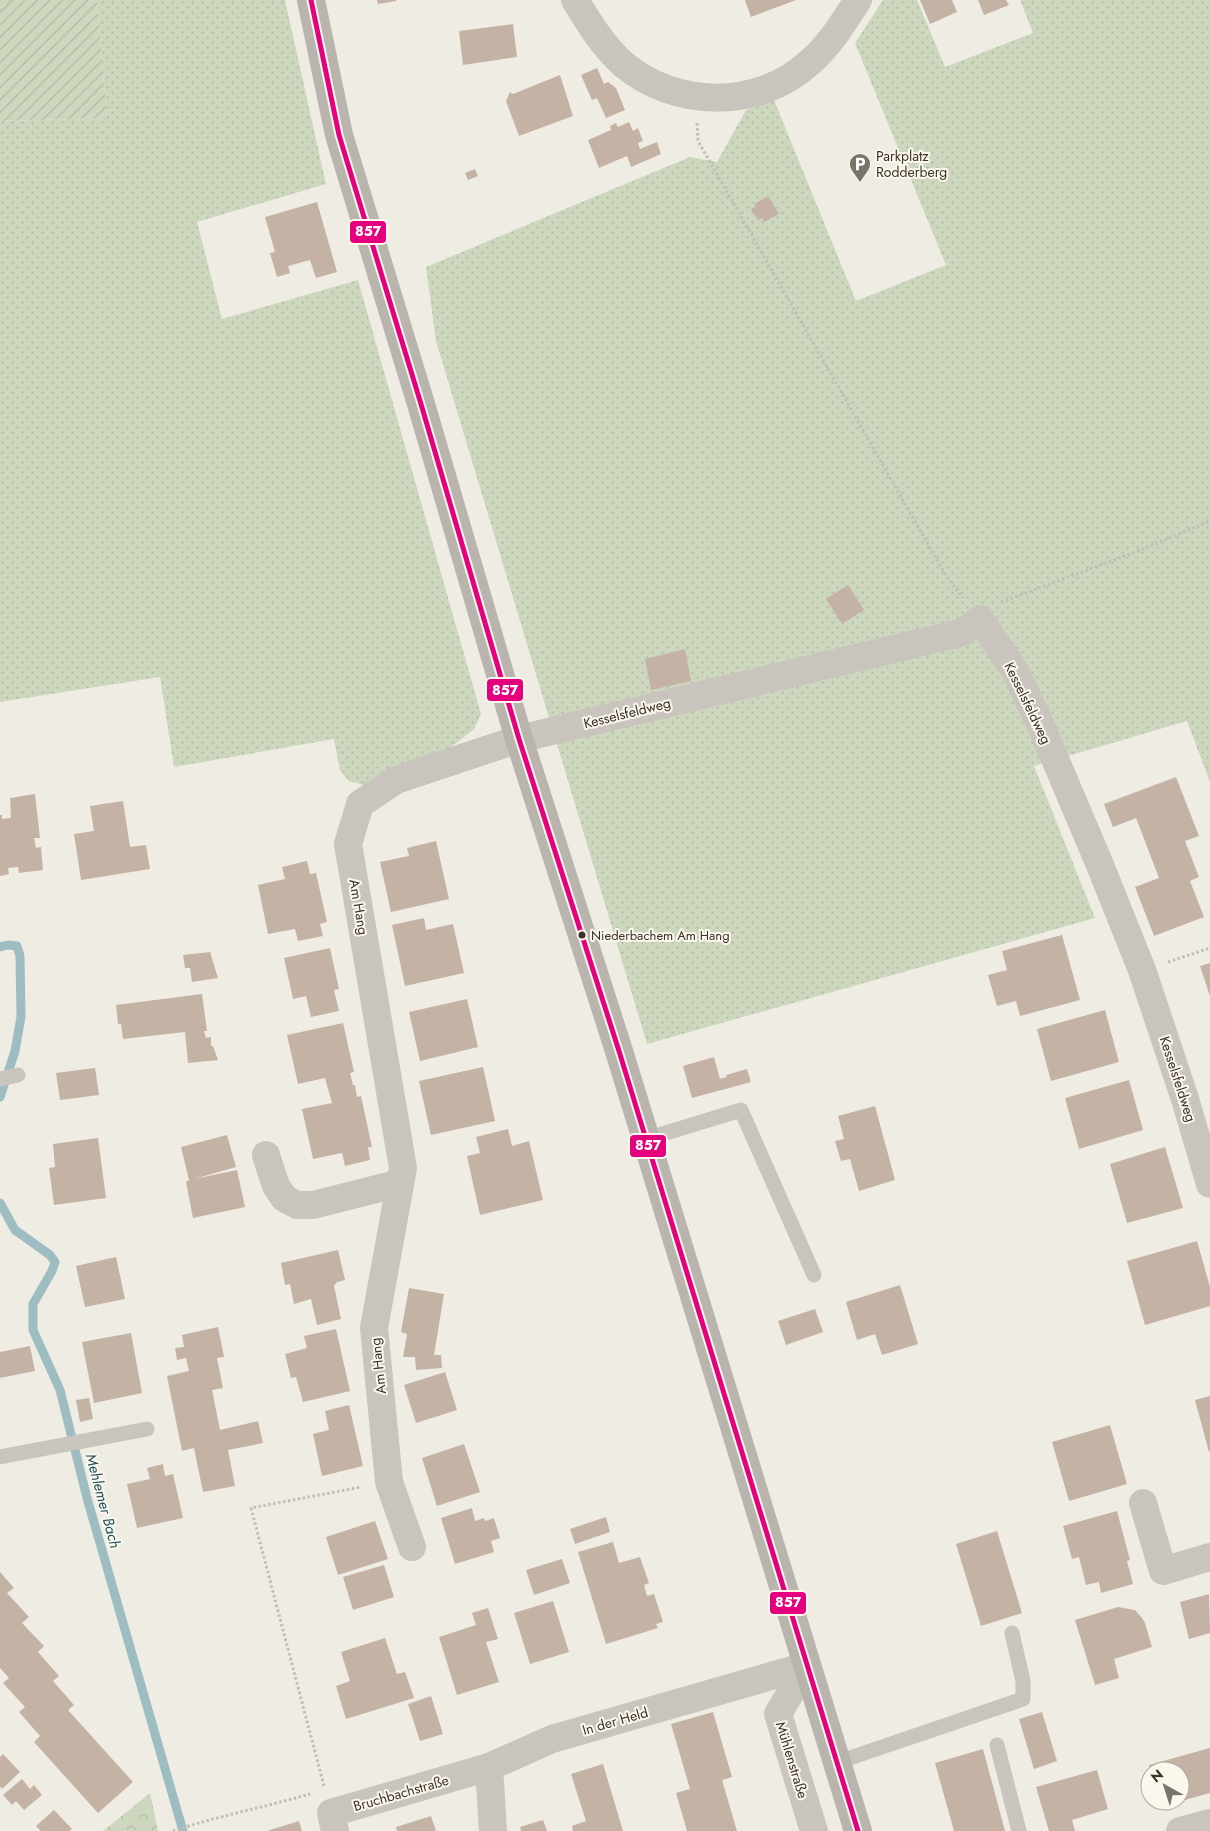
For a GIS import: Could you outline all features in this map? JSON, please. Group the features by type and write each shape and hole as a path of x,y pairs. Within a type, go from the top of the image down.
{"main road":[{"path":"311,0 339,134 419,395 519,739 646,1139 858,1831"}],"street":[{"path":"575,0 597,35 623,64 654,84 695,97 724,99 752,93 780,83 809,64 829,41 858,0"},
{"name":"Kesselsfeldweg","path":"519,739 964,632 980,619 1015,672 1041,726 1142,970 1185,1099 1210,1184"},
{"name":"Am Hang","path":"412,1547 389,1482 374,1328 403,1168 348,844 360,804 396,780 519,739"},
{"path":"266,1155 276,1186 284,1198 297,1205 313,1205 400,1183"},
{"path":"1143,1503 1163,1571 1210,1557"},
{"name":"In der Held","path":"489,1768 552,1739 806,1666"},
{"name":"Mühlenstraße","path":"806,1666 778,1714 814,1831"},
{"path":"489,1768 492,1831"},
{"name":"Bruchbachstraße","path":"327,1812 489,1768"},
{"path":"1180,1831 1210,1822"}],"lane":[{"path":"0,1079 18,1075"},
{"path":"646,1139 741,1110 814,1275"},
{"path":"0,1457 147,1429"},
{"path":"838,1762 1023,1699 1023,1681 1012,1633"},
{"path":"997,1745 1019,1831"}],"path":[{"path":"695,97 698,140 945,574 980,619 1002,601 1138,551 1210,521"},
{"path":"1142,970 1210,948"},
{"path":"173,1831 196,1823 260,1809 327,1812 251,1508 389,1482"}],"green space":[{"path":"0,0 97,0 107,118 0,121"},
{"path":"97,0 285,0 326,184 197,222 222,319 358,280 481,714 474,729 450,748 364,785 349,781 340,770 334,739 174,767 160,677 0,702 0,121 107,118"},
{"path":"883,0 917,0 945,67 1033,33 1020,0 1210,0 1210,782 1187,721 1034,766 1095,918 647,1044 436,341 426,267 690,157 717,162 746,110 774,100 856,301 946,265 855,43"},
{"path":"150,1793 158,1831 103,1831"}],"building":[{"path":"377,0 396,0 396,1 378,4"},
{"path":"745,0 796,0 751,17"},
{"path":"920,0 952,0 957,12 930,24"},
{"path":"978,0 1006,0 1009,5 984,15"},
{"path":"513,24 517,57 463,65 459,31"},
{"path":"597,68 604,84 608,82 616,88 625,110 606,118 597,98 592,100 581,75"},
{"path":"560,75 573,116 519,136 506,101 510,92 513,94"},
{"path":"629,122 633,131 638,128 643,141 638,143 640,149 657,142 661,154 631,167 627,156 599,168 588,140 611,130 610,126 616,123 618,127"},
{"path":"475,169 478,176 468,180 465,173"},
{"path":"768,196 779,214 764,222 762,218 758,220 751,209 756,206 754,204"},
{"path":"317,202 337,272 316,278 310,260 288,266 290,273 277,277 270,253 275,252 265,217"},
{"path":"848,585 864,610 842,624 826,599"},
{"path":"685,649 691,681 651,690 645,659"},
{"path":"1176,777 1199,836 1185,841 1199,877 1190,881 1204,917 1154,936 1135,887 1159,878 1136,818 1113,827 1104,804"},
{"path":"35,794 40,838 34,838 36,848 41,847 43,870 19,873 18,867 8,868 9,874 0,876 0,815 2,815 2,819 11,818 10,798"},
{"path":"123,801 130,847 146,845 150,869 81,880 74,834 94,831 90,806"},
{"path":"436,841 449,899 391,912 380,862 409,856 407,848"},
{"path":"307,861 310,874 316,873 327,922 320,924 323,936 298,941 295,929 268,934 258,885 285,879 282,867"},
{"path":"424,918 426,930 453,924 464,973 405,986 392,925"},
{"path":"1062,935 1080,1000 1020,1016 1016,1001 997,1006 988,975 1007,970 1002,951"},
{"path":"330,948 339,989 334,990 339,1011 311,1017 306,996 293,999 284,958"},
{"path":"210,952 218,978 192,982 190,968 185,968 183,955"},
{"path":"1210,963 1210,996 1200,966"},
{"path":"202,994 207,1031 204,1031 206,1038 211,1037 211,1046 213,1046 218,1060 188,1063 185,1032 123,1039 121,1024 118,1024 116,1005"},
{"path":"467,999 478,1047 420,1061 409,1012"},
{"path":"1105,1010 1119,1062 1051,1081 1037,1029"},
{"path":"343,1023 354,1072 350,1073 357,1097 361,1096 372,1147 368,1147 370,1160 345,1166 342,1153 313,1159 302,1109 332,1103 325,1078 298,1084 287,1035"},
{"path":"714,1057 720,1079 727,1077 726,1075 747,1069 751,1082 692,1098 683,1066"},
{"path":"483,1067 495,1121 431,1135 419,1081"},
{"path":"95,1068 99,1095 60,1100 56,1073"},
{"path":"1129,1080 1143,1130 1079,1149 1065,1098"},
{"path":"875,1106 895,1180 859,1191 850,1159 841,1161 835,1141 844,1139 838,1116"},
{"path":"508,1129 512,1146 529,1141 543,1200 480,1215 467,1156 480,1153 476,1137"},
{"path":"227,1135 236,1167 194,1179 237,1170 245,1207 193,1218 186,1182 189,1180 181,1147"},
{"path":"98,1138 106,1198 54,1205 49,1168 55,1167 53,1144"},
{"path":"1165,1147 1183,1208 1127,1223 1110,1164"},
{"path":"1197,1241 1210,1287 1210,1306 1145,1325 1127,1261"},
{"path":"338,1250 345,1280 337,1282 334,1286 341,1319 317,1325 311,1299 294,1304 290,1284 285,1285 281,1263"},
{"path":"116,1257 125,1299 85,1307 76,1266"},
{"path":"900,1285 918,1344 882,1355 875,1334 857,1340 846,1302"},
{"path":"409,1288 444,1294 434,1355 441,1355 442,1368 416,1370 415,1357 403,1357 407,1334 401,1332"},
{"path":"815,1309 823,1332 786,1345 778,1321"},
{"path":"218,1327 224,1357 217,1358 223,1388 212,1390 220,1430 258,1421 263,1443 228,1450 235,1486 203,1492 194,1448 182,1451 167,1376 189,1371 186,1358 177,1360 175,1348 184,1347 182,1335"},
{"path":"336,1329 350,1391 303,1402 296,1377 291,1378 285,1354 307,1348 304,1336"},
{"path":"131,1333 142,1393 94,1403 82,1342"},
{"path":"30,1346 35,1371 0,1378 0,1352"},
{"path":"445,1372 457,1410 416,1423 404,1385"},
{"path":"1210,1396 1210,1452 1209,1452 1195,1400"},
{"path":"89,1398 93,1419 80,1422 76,1400"},
{"path":"349,1405 363,1466 322,1476 313,1434 329,1430 325,1411"},
{"path":"1110,1425 1127,1484 1069,1501 1052,1442"},
{"path":"464,1444 480,1492 437,1506 422,1458"},
{"path":"163,1464 165,1476 173,1474 183,1518 137,1528 127,1484 150,1479 147,1468"},
{"path":"472,1508 475,1521 484,1518 485,1521 494,1518 500,1538 491,1541 494,1552 455,1564 441,1518"},
{"path":"1117,1511 1130,1560 1127,1561 1133,1584 1101,1593 1099,1582 1086,1585 1079,1557 1072,1559 1063,1526"},
{"path":"606,1517 610,1532 575,1544 570,1529"},
{"path":"375,1521 388,1559 338,1575 326,1537"},
{"path":"997,1531 1022,1613 981,1626 956,1544"},
{"path":"613,1542 619,1563 640,1557 649,1583 644,1585 647,1596 654,1594 663,1622 656,1624 658,1628 606,1644 578,1552"},
{"path":"562,1559 570,1583 534,1595 526,1570"},
{"path":"384,1565 394,1597 353,1610 343,1577"},
{"path":"0,1572 14,1588 7,1593 29,1617 22,1623 44,1646 38,1652 59,1676 53,1681 74,1705 68,1710 133,1782 98,1813 34,1742 40,1736 19,1712 25,1707 3,1683 9,1678 0,1668"},
{"path":"1209,1594 1210,1633 1189,1639 1180,1602"},
{"path":"553,1601 569,1652 530,1664 514,1613"},
{"path":"1118,1607 1135,1610 1142,1618 1152,1647 1114,1659 1119,1678 1095,1685 1075,1620"},
{"path":"488,1608 498,1639 486,1642 499,1682 457,1695 439,1637 476,1625 472,1613"},
{"path":"385,1638 397,1674 405,1672 414,1698 346,1719 336,1686 350,1681 341,1652"},
{"path":"431,1696 443,1734 420,1741 408,1704"},
{"path":"713,1712 732,1777 722,1780 737,1831 687,1831 676,1793 690,1789 671,1724"},
{"path":"1042,1712 1057,1761 1034,1769 1019,1719"},
{"path":"1210,1748 1210,1793 1190,1799 1190,1761 1163,1761"},
{"path":"983,1749 1005,1831 954,1831 935,1763"},
{"path":"3,1754 20,1772 2,1789 0,1786 0,1757"},
{"path":"603,1764 623,1831 573,1831 572,1826 586,1821 571,1774"},
{"path":"1097,1770 1108,1809 1072,1820 1075,1831 1049,1831 1036,1787"},
{"path":"22,1779 30,1789 34,1785 42,1795 24,1810 16,1801 12,1805 3,1795"},
{"path":"54,1810 72,1829 69,1831 41,1831 36,1826"},
{"path":"431,1816 436,1831 397,1831 396,1827"},
{"path":"543,1820 547,1831 521,1831 520,1827"},
{"path":"299,1821 302,1831 267,1831"}],"waterway":[{"name":"Mehlemer Bach","path":"0,947 8,945 17,946 20,956 21,1017 15,1051 0,1097"},
{"name":"Mehlemer Bach","path":"0,1203 15,1230 50,1255 55,1262 52,1271 33,1304 33,1330 60,1390 87,1498 183,1831"}],"transit line":[{"name":"857","path":"311,0 339,135 421,404 519,739 619,1051 858,1831"}],"place":[{"name":"Parkplatz Rodderberg","path":"860,183"},
{"name":"Niederbachem Am Hang","path":"582,935"}]}
